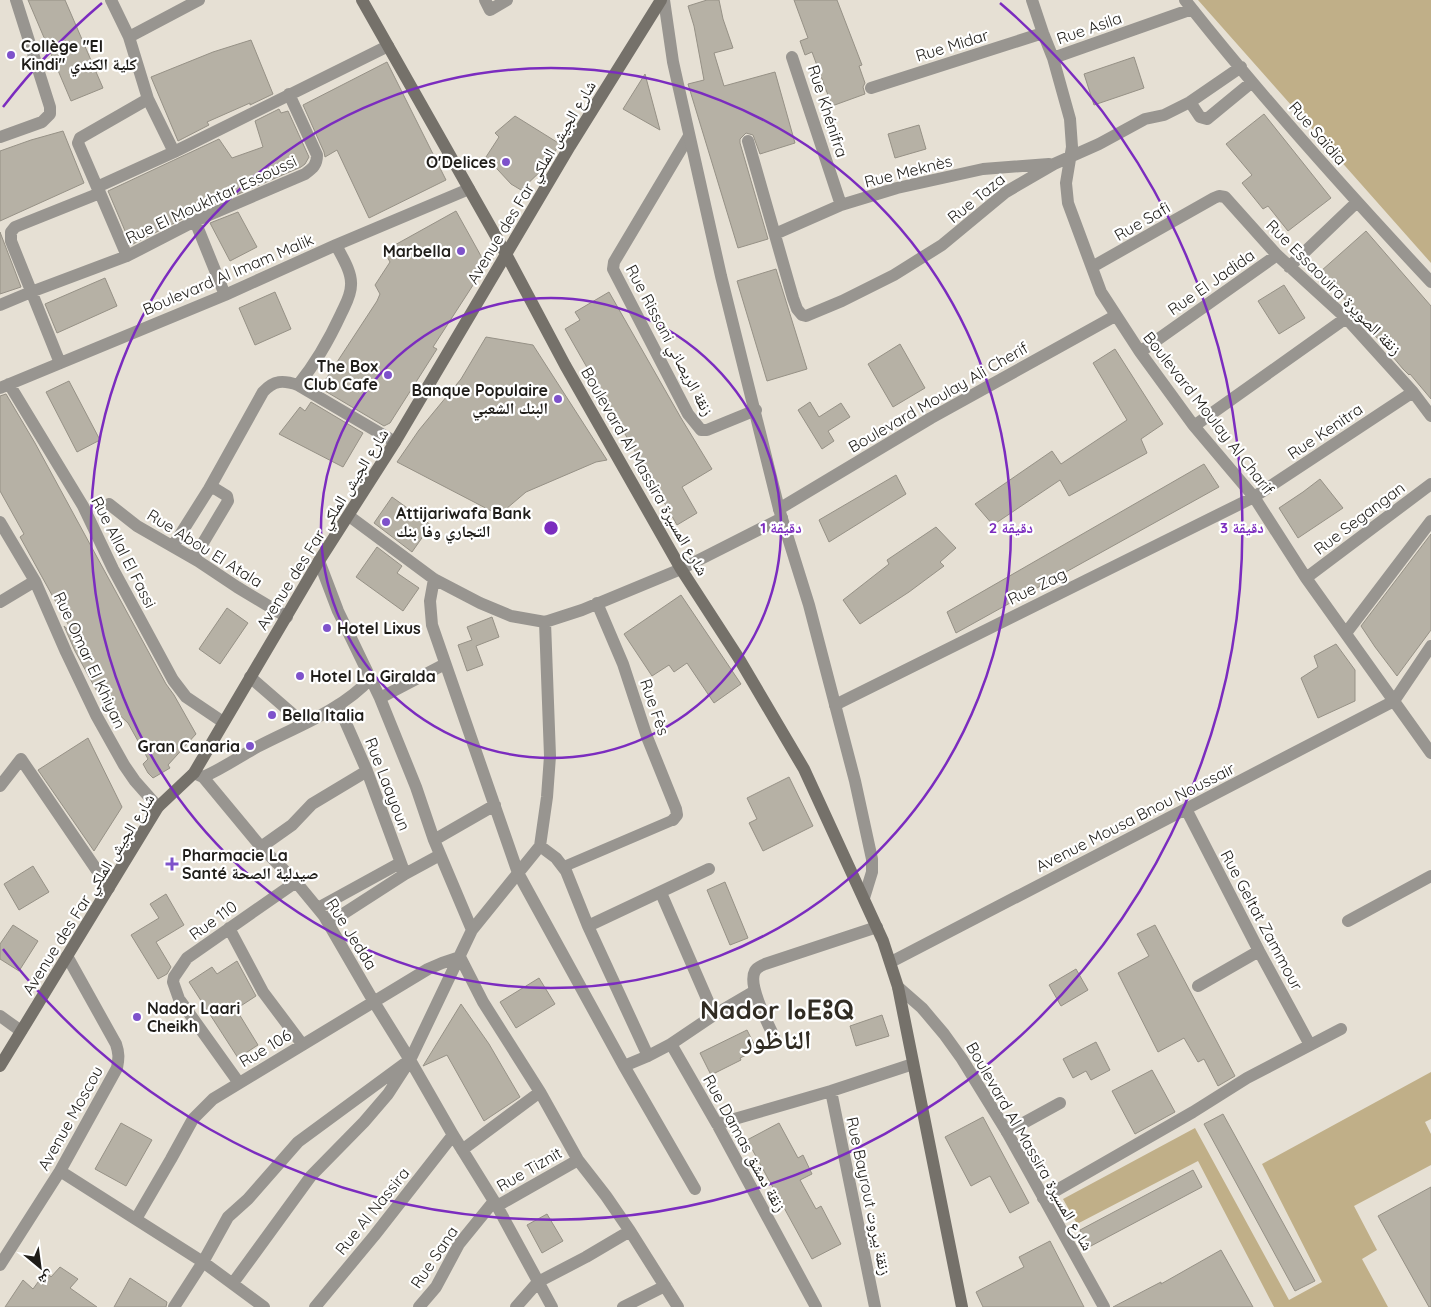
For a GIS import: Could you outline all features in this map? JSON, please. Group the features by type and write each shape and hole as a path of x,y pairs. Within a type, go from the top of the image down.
{"main road":[{"name":"Boulevard Al Massira شارع المسيرة","path":"362,0 681,569 738,657 804,770 877,926 891,962 898,987 962,1307"},
{"name":"Avenue des Far شارع الجيش الملكي","path":"0,1066 158,807 198,775 223,722 319,561 395,442 570,146 662,0"}],"street":[{"path":"0,137 42,122 50,114 50,107 16,0"},
{"path":"110,0 129,37 148,99 174,152"},
{"path":"129,37 199,0"},
{"path":"487,5 507,0"},
{"path":"662,0 688,136 719,268 781,513 809,605 855,781 872,859 872,872 864,898"},
{"name":"Boulevard Moulay Al Charif","path":"1032,0 1053,58 1070,118 1072,147 1066,183 1068,203 1100,292 1140,352 1194,426 1254,497 1306,578 1431,753"},
{"name":"Rue Asila","path":"1053,58 1189,4"},
{"name":"Rue Saïdia","path":"1189,4 1252,82 1357,202 1431,282"},
{"name":"Rue Midar","path":"870,88 1043,34"},
{"path":"60,363 11,241 11,232 15,227 99,190 388,46"},
{"name":"Rue Khénifra","path":"792,57 841,204"},
{"name":"Rue Taza","path":"775,234 797,309 802,315 806,316 842,301 885,279 946,242 1006,192 1054,164 1070,158 1145,119 1164,115 1190,102 1241,67"},
{"path":"1190,102 1200,117 1207,119 1252,82"},
{"name":"Rue El Moukhtar Essoussi","path":"0,305 128,256 195,221 305,174 315,166 317,155 289,94"},
{"path":"128,256 78,143 80,138 148,99"},
{"name":"Rue Rissani زنقة الريصاني","path":"688,136 635,224 612,269 683,406 697,426 702,430 707,430 756,410"},
{"path":"748,140 775,234"},
{"name":"Rue Meknès","path":"775,234 841,204 897,188 983,169 1054,164"},
{"name":"Boulevard Al Imam Malik","path":"4,386 225,295 469,188"},
{"name":"Rue Essaouira زنقة الصويرة","path":"1207,202 1219,196 1225,197 1277,255 1346,318 1413,392 1431,416"},
{"name":"Rue Safi","path":"1092,267 1207,202"},
{"path":"1289,267 1357,202"},
{"path":"195,221 225,295"},
{"path":"298,385 328,342 349,297 350,276 336,245"},
{"name":"Rue El Jadida","path":"1140,352 1277,255"},
{"name":"Boulevard Moulay Ali Cherif","path":"545,622 582,610 681,569 781,513 931,418 1115,316"},
{"path":"1194,426 1346,318"},
{"path":"173,546 263,392 273,383 288,381 298,385 395,442"},
{"name":"Rue Allal El Fassi","path":"4,386 83,506 152,643 174,680 186,697 223,722"},
{"name":"Rue Kenitra","path":"1254,497 1413,392"},
{"name":"Rue Segangan","path":"1306,578 1431,484"},
{"path":"194,558 228,502 227,496 214,488 208,489"},
{"name":"Rue Zag","path":"835,705 1254,497"},
{"name":"Rue Abou El Atala","path":"109,504 137,526 194,558 287,617"},
{"path":"233,1284 311,1176 364,1122 388,1094 410,1060 472,930 540,846 547,797 550,756 545,622 511,616 480,603 434,579 349,516"},
{"path":"1346,634 1431,521"},
{"name":"Rue Omar El Khiyan","path":"0,522 35,582 96,715 124,765 135,781 158,807"},
{"path":"319,561 338,611 380,698 416,787 434,840 472,930"},
{"path":"434,579 430,611 432,625 518,873 624,1066 695,1189"},
{"path":"0,602 35,582"},
{"name":"Rue Fès","path":"598,603 623,664 647,737 676,810 676,818 673,820"},
{"path":"1394,701 1431,646"},
{"path":"380,698 444,664"},
{"path":"250,677 303,723"},
{"path":"198,775 338,705 360,690 370,679"},
{"name":"Avenue Mousa Bnou Noussair","path":"891,962 1394,701"},
{"name":"Rue Laayoun","path":"338,705 367,771 403,869"},
{"path":"0,786 21,759 109,888"},
{"path":"261,847 292,825 312,804 367,771"},
{"name":"Rue Jedda","path":"198,775 261,847 296,882 329,923 453,1135 496,1204 552,1307"},
{"path":"434,840 495,806"},
{"name":"Rue Geltat Zammour","path":"1186,809 1258,951 1310,1045"},
{"path":"564,867 673,820"},
{"path":"540,846 548,851 564,867 588,926 648,1056"},
{"path":"318,908 403,869 440,855"},
{"path":"588,926 661,893 710,868"},
{"path":"329,923 403,869"},
{"path":"1348,921 1431,876"},
{"name":"Rue 110","path":"239,1083 179,999 173,982 177,971 187,958 296,882"},
{"path":"661,893 714,1015"},
{"path":"774,1037 755,992 754,974 756,969 765,964 877,926"},
{"path":"229,928 263,992 302,1044"},
{"path":"1198,986 1258,951"},
{"name":"Avenue Moscou","path":"0,1264 60,1171 117,1068 119,1054 113,1038 68,956"},
{"path":"460,957 483,1002 540,1092 578,1160 630,1231 678,1307"},
{"name":"Rue 106","path":"136,1219 193,1119 213,1099 428,969 442,962 460,957"},
{"name":"Boulevard Al Massira شارع المسيرة","path":"898,987 922,1008 962,1059 1007,1132 1104,1307"},
{"path":"624,1066 671,1044 714,1015 755,992"},
{"path":"0,1016 21,1030"},
{"path":"1043,1198 1193,1112 1247,1078 1341,1029"},
{"name":"Rue Damas زنقة دمشق","path":"671,1044 717,1124 816,1307"},
{"path":"174,1307 228,1216 248,1199 298,1142 410,1060"},
{"path":"717,1124 830,1091 913,1064"},
{"name":"Rue Bayrout زنقة بيروت","path":"830,1091 875,1307"},
{"path":"462,1150 540,1092"},
{"path":"1007,1132 1060,1103"},
{"name":"Rue Al Nassira","path":"315,1307 374,1236 453,1135"},
{"name":"Rue Tiznit","path":"496,1204 578,1160"},
{"path":"60,1171 202,1262 264,1307"},
{"name":"Rue Sana","path":"419,1307 436,1287 459,1244 496,1204"},
{"path":"516,1307 538,1282 630,1231"},
{"path":"623,1307 664,1286"}],"shaded area":[{"path":"1198,0 1431,0 1431,263"},
{"path":"1431,1072 1431,1119 1425,1122 1431,1134 1431,1165 1354,1206 1377,1250 1362,1259 1388,1307 1274,1307 1198,1161 1077,1224 1063,1199 1195,1128 1289,1300 1322,1282 1262,1164"}],"building":[{"path":"28,0 65,0 103,88 71,101"},
{"path":"707,0 719,0 733,48 714,53 724,86 775,72 795,143 760,154 753,135 746,133 740,139 768,239 738,248 688,84 704,80 694,26 688,6"},
{"path":"794,0 837,0 862,65 859,66 865,83 863,87 865,94 832,106 812,52 805,55 800,41 808,38"},
{"path":"251,40 273,94 207,122 209,125 178,141 151,77 213,52"},
{"path":"1134,57 1144,88 1094,105 1084,74"},
{"path":"387,62 446,180 369,218 337,150 325,157 303,105"},
{"path":"645,74 660,130 623,109"},
{"path":"279,109 281,113 288,111 309,157 305,164 192,214 131,245 108,191 219,139 232,158 263,147 255,121"},
{"path":"1264,114 1331,198 1288,231 1268,206 1263,209 1242,183 1252,175 1226,144"},
{"path":"515,116 560,144 544,168 521,190 511,184 486,157 499,137 495,133"},
{"path":"919,125 926,149 895,158 888,134"},
{"path":"63,131 84,183 0,221 0,151"},
{"path":"456,211 486,265 433,347 437,349 390,423 384,426 320,388 377,301 380,294 375,285 390,262 384,251"},
{"path":"238,212 257,247 230,261 210,223"},
{"path":"1366,231 1431,306 1431,399 1410,374 1403,369 1321,271"},
{"path":"0,232 21,287 0,294"},
{"path":"776,269 807,369 767,381 737,281"},
{"path":"105,278 117,306 57,333 45,304"},
{"path":"1284,285 1305,318 1279,334 1258,301"},
{"path":"275,292 291,329 255,345 239,308"},
{"path":"609,292 712,469 682,487 697,513 677,525 565,329 580,320 575,312"},
{"path":"486,337 533,345 607,460 596,462 526,492 499,515 397,462 419,430 461,379"},
{"path":"900,344 925,388 893,407 868,364"},
{"path":"1115,349 1163,424 1141,439 1147,453 1069,496 1060,480 993,525 975,504 1052,451 1061,464 1127,420 1093,363"},
{"path":"69,381 100,440 77,452 46,392"},
{"path":"6,394 35,443 166,684 196,734 168,765 170,768 153,778 143,764 148,759 128,723 100,697 75,651 64,626 74,635 20,537 24,534 0,491 0,396"},
{"path":"311,402 363,433 343,467 279,434 300,407 305,411"},
{"path":"810,402 819,417 841,403 850,417 828,431 834,441 822,449 798,410"},
{"path":"1204,464 1219,487 956,633 947,612"},
{"path":"896,475 906,494 829,542 819,520"},
{"path":"1320,479 1343,508 1298,538 1279,508"},
{"path":"392,497 431,525 412,552 374,523"},
{"path":"936,527 956,548 940,562 944,566 909,592 860,624 843,600 889,564 887,560"},
{"path":"1431,534 1431,630 1397,676 1361,626"},
{"path":"377,547 402,566 397,573 419,588 403,611 356,577"},
{"path":"681,595 741,684 714,703 687,663 674,672 669,665 652,676 624,634"},
{"path":"227,608 248,623 220,664 199,649"},
{"path":"492,617 499,637 476,646 483,665 467,671 458,645 472,640 467,627"},
{"path":"1336,644 1355,670 1355,701 1318,718 1301,678 1318,667 1314,656"},
{"path":"88,738 122,807 94,851 38,770"},
{"path":"789,777 813,826 763,851 749,823 757,819 747,798"},
{"path":"33,866 49,892 19,910 4,884"},
{"path":"725,882 748,938 730,945 707,890"},
{"path":"166,894 184,925 156,942 171,967 167,974 158,979 131,935 159,918 150,904"},
{"path":"13,925 38,941 19,971 0,959 0,944"},
{"path":"1155,925 1235,1076 1218,1086 1204,1059 1198,1062 1184,1038 1158,1052 1118,973 1149,956 1137,934"},
{"path":"237,961 256,996 236,1009 258,1045 238,1058 189,982 212,967 217,974"},
{"path":"1076,969 1088,990 1061,1006 1049,985"},
{"path":"539,978 555,1004 516,1028 500,1002"},
{"path":"461,1004 489,1044 520,1097 484,1121 447,1055 423,1066"},
{"path":"882,1015 889,1036 856,1046 850,1026"},
{"path":"747,1030 757,1050 711,1075 700,1053"},
{"path":"1096,1042 1110,1070 1091,1080 1086,1071 1073,1078 1063,1059"},
{"path":"1152,1070 1175,1112 1135,1134 1112,1091"},
{"path":"1223,1114 1315,1281 1295,1291 1204,1124"},
{"path":"983,1117 1029,1203 1010,1213 990,1176 971,1186 945,1137"},
{"path":"121,1123 152,1140 126,1186 95,1169"},
{"path":"779,1123 798,1158 803,1155 812,1174 800,1180 816,1209 821,1206 841,1244 812,1259 747,1140"},
{"path":"1193,1170 1202,1187 1089,1247 1080,1230"},
{"path":"1431,1187 1431,1307 1429,1307 1378,1216"},
{"path":"547,1214 563,1241 542,1253 527,1225"},
{"path":"1050,1241 1084,1307 983,1307 976,1292 1024,1267 1019,1257"},
{"path":"1221,1250 1253,1307 1113,1307 1161,1282 1161,1284"},
{"path":"60,1267 78,1279 70,1288 97,1307 5,1307 23,1280 33,1289 46,1271 51,1277"},
{"path":"130,1278 167,1302 166,1307 114,1307"}],"place":[{"name":"Collège \"El Kindi\" كلية الكندي","path":"11,55"},
{"name":"O'Delices","path":"506,162"},
{"name":"Marbella","path":"461,251"},
{"name":"The Box Club Cafe","path":"388,375"},
{"name":"Banque Populaire البنك الشعبي","path":"558,399"},
{"name":"Attijariwafa Bank التجاري وفا بنك","path":"386,522"},
{"name":"Hotel Lixus","path":"327,628"},
{"name":"Hotel La Giralda","path":"300,676"},
{"name":"Bella Italia","path":"272,715"},
{"name":"Gran Canaria","path":"250,746"},
{"name":"Pharmacie La Santé صيدلية الصحة","path":"172,864"},
{"name":"Nador Laari Cheikh","path":"137,1017"}],"district":[{"name":"Nador ⵏⴰⴹⵓⵕ الناظور","path":"777,1025"}]}
